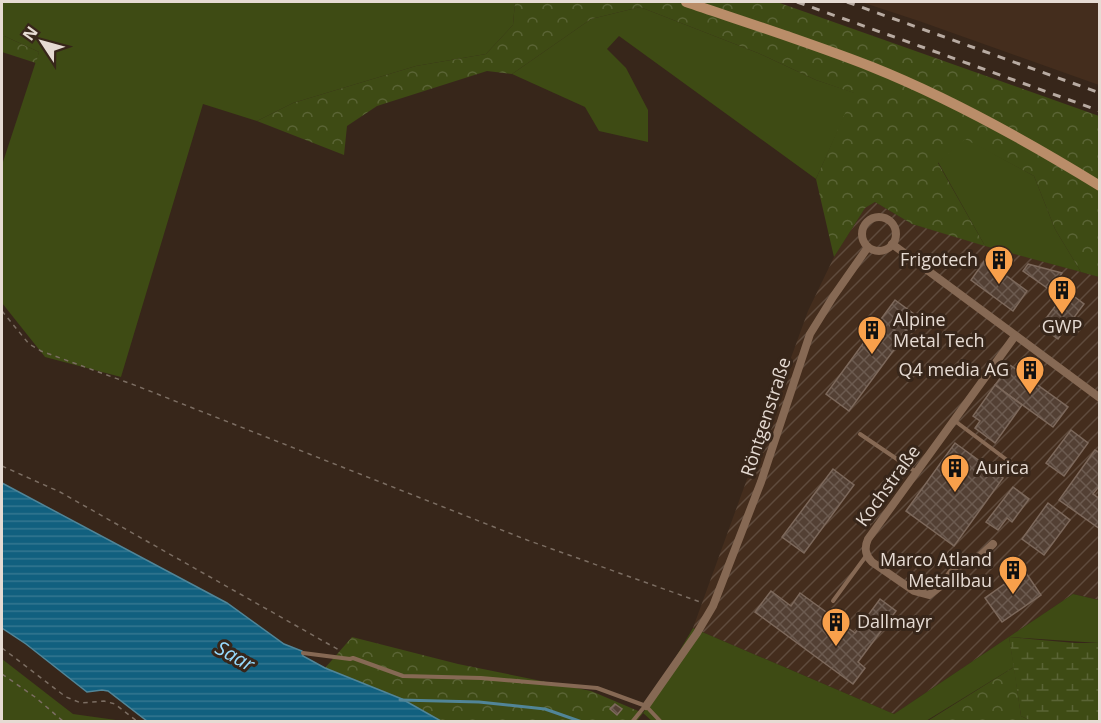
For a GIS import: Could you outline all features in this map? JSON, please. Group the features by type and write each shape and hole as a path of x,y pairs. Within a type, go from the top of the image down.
{"main road":[{"path":"686,2 904,81 989,121 1100,186"}],"street":[{"path":"876,216 892,222 896,233 892,244 884,250 868,248 862,238 863,226 866,222 876,216"},
{"path":"892,244 1100,398"},
{"name":"Röntgenstraße","path":"646,706 698,633 713,606 761,482 810,334 868,248"},
{"name":"Kochstraße","path":"993,544 979,557 959,562 943,584 929,595 914,591 866,556 868,538 1016,336"}],"lane":[{"path":"954,420 1015,466"},
{"path":"860,434 916,472"},
{"path":"833,601 866,556"},
{"path":"303,653 353,658 403,676 481,678 597,688 646,706 661,722"},
{"path":"632,722 646,706"}],"path":[{"path":"2,311 29,344 41,351 137,386 527,540 713,606"},
{"path":"2,466 60,492 353,658"},
{"path":"2,648 66,697 81,703 104,701 115,704 138,722"},
{"path":"2,674 35,697 64,722"}],"shaded area":[{"path":"861,2 1099,2 1099,85 919,21"},
{"path":"875,202 912,224 1099,277 1099,600 1073,594 894,714 693,628 808,311 834,257 865,208"}],"green space":[{"path":"2,2 515,2 513,25 486,54 416,66 293,103 257,121 203,104 121,377 45,357 2,303 2,165 39,52 2,35"},
{"path":"515,2 777,2 1099,116 1099,277 1081,272 1055,229 1034,176 965,139 938,163 985,246 912,224 875,202 865,208 834,257 816,179 854,93 816,80 758,53 640,7 591,19 512,74 487,71 377,106 347,126 344,155 257,121 293,103 416,66 486,54 513,25"},
{"path":"640,7 758,53 816,80 855,93 816,179 619,36 607,49 626,68 648,110 648,142 599,131 585,107 512,74 591,19"},
{"path":"2,35 39,52 36,63 2,52"},
{"path":"965,138 1034,176 1055,229 1081,272 985,246 938,162"},
{"path":"1073,594 1099,600 1099,643 1009,637 1014,667 926,721 653,722 643,713 693,628 894,714"},
{"path":"352,637 458,664 591,691 643,713 636,722 441,721 402,699 325,668"},
{"path":"1009,637 1099,643 1099,721 1031,721 1021,716"},
{"path":"2,659 73,714 117,721 2,721"},
{"path":"1014,667 1021,716 1031,721 926,722"}],"water":[{"name":"Saar","path":"2,483 227,603 284,644 302,651 303,656 325,668 402,699 441,721 147,721 108,691 87,692 2,628"}],"building":[{"name":"Frigotech","path":"985,260 1027,291 1013,311 971,280"},
{"path":"1028,264 1062,273 1050,290 1023,271"},
{"name":"GWP","path":"1067,291 1084,304 1058,339 1040,326"},
{"name":"Alpine Metal Tech","path":"895,300 918,317 849,411 826,394"},
{"name":"Q4 media AG","path":"1010,365 1068,407 1053,427 995,385"},
{"path":"995,385 1022,405 995,443 975,428 980,421 973,416"},
{"path":"1071,430 1088,443 1064,476 1046,463"},
{"name":"Aurica","path":"955,443 1003,478 954,546 906,511"},
{"path":"1095,450 1100,453 1100,485 1093,494 1100,499 1100,529 1059,500"},
{"path":"833,469 854,485 804,553 782,537"},
{"path":"1013,487 1029,499 1012,522 1007,518 998,530 986,522"},
{"path":"1048,503 1070,520 1044,555 1022,539"},
{"name":"Marco Atland Metallbau","path":"1024,570 1041,595 1002,622 985,598"},
{"name":"Dallmayr","path":"771,591 791,606 800,593 855,633 880,599 896,611 858,662 865,668 853,684 755,612"},
{"path":"615,704 622,709 617,715 610,709"}],"waterway":[{"path":"400,700 479,702 545,709 582,722"}],"railway":[{"path":"797,2 1100,111"},
{"path":"847,2 1100,93"}],"place":[{"name":"Frigotech","path":"999,286"},
{"name":"GWP","path":"1062,316"},
{"name":"Alpine Metal Tech","path":"872,356"},
{"name":"Q4 media AG","path":"1030,396"},
{"name":"Aurica","path":"955,494"},
{"name":"Marco Atland Metallbau","path":"1013,596"},
{"name":"Dallmayr","path":"836,648"}]}
